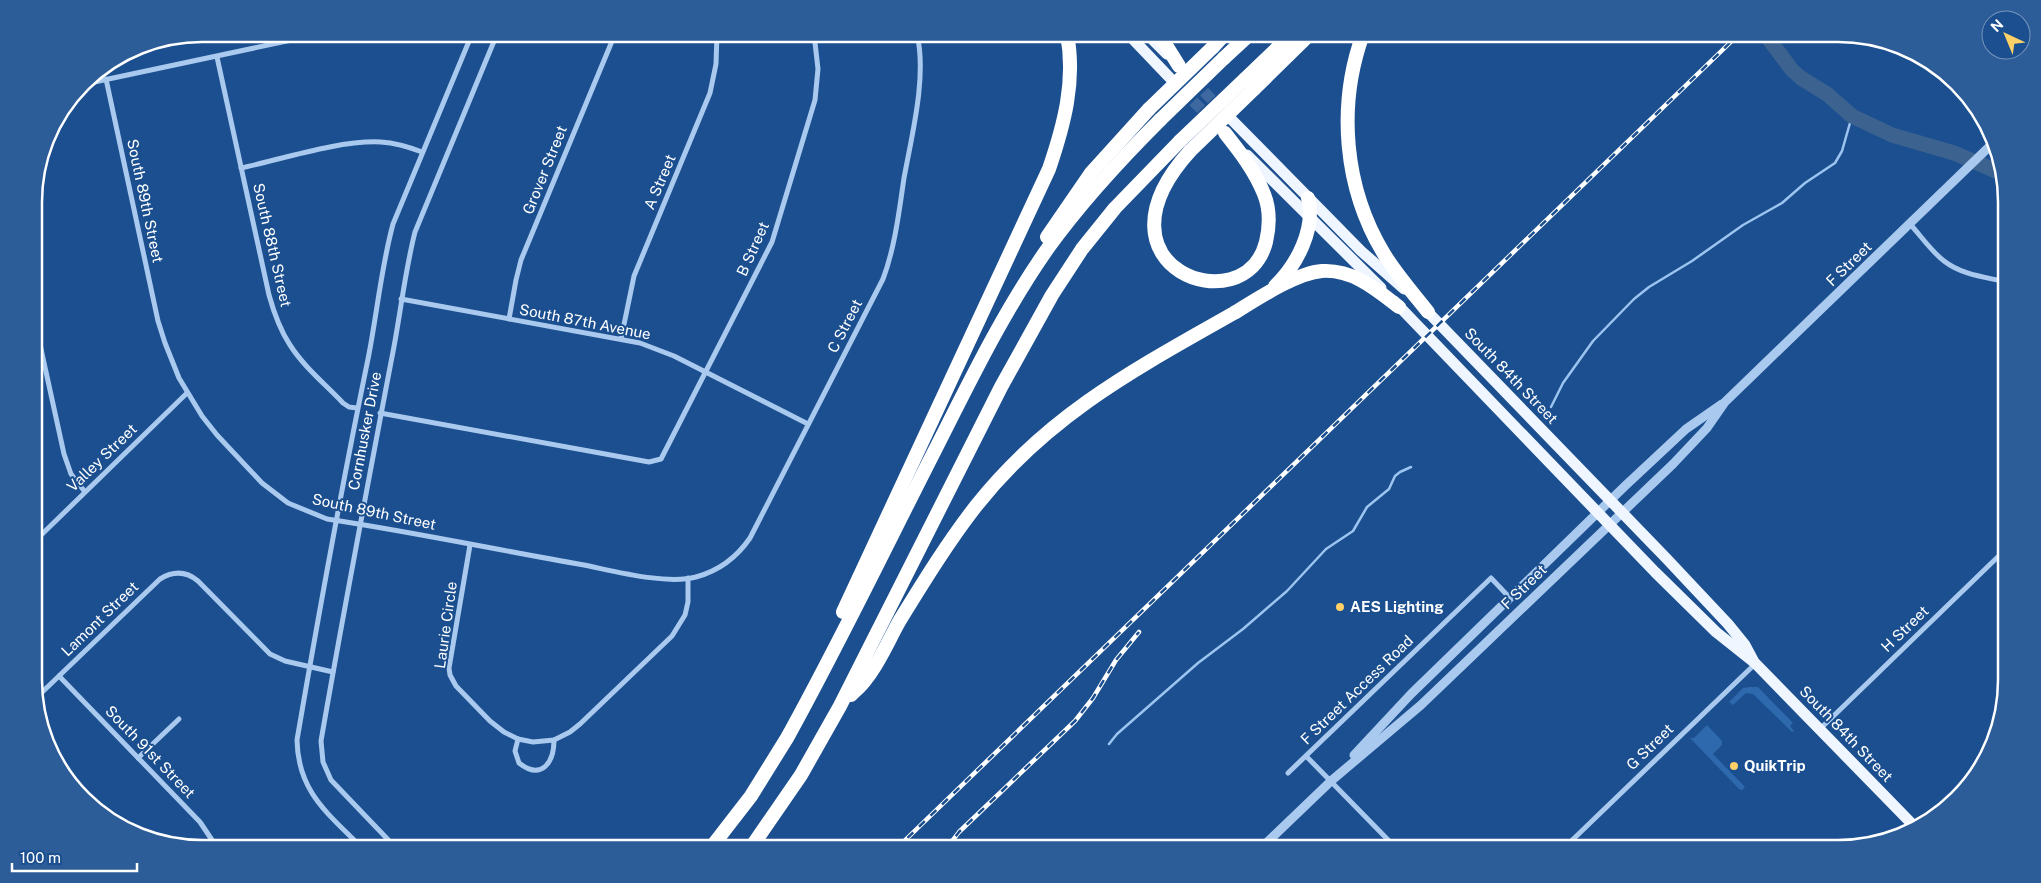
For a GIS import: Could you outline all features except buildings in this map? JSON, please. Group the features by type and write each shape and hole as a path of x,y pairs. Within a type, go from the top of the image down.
{"highway":[{"path":"775,758 1049,169 1068,104 1070,65 1068,42"},
{"path":"1164,42 1180,67"},
{"path":"716,841 746,802 775,758 814,688 976,369 1037,253 1061,214 1091,173 1149,110 1217,42"},
{"path":"1004,317 1048,248 1082,204 1128,152 1241,42"},
{"path":"1224,132 1259,182 1270,220 1265,246 1251,267 1231,279 1218,282 1204,281 1188,276 1167,260 1157,241 1154,220 1159,197 1168,177 1285,42"},
{"path":"756,841 801,775 840,706 1005,379 1052,295 1104,222 1132,189 1180,141 1300,42"},
{"path":"1360,42 1354,62 1348,102 1348,144 1353,178 1371,229 1384,253 1428,312"},
{"path":"1254,301 1277,284 1292,265 1311,219 1308,198"},
{"path":"840,706 867,678 920,588 960,526 993,486 1027,450 1060,421 1112,384 1297,278 1324,271 1344,273 1360,279 1399,307"}],"main road":[{"path":"1136,42 1170,78"},
{"path":"1155,42 1180,67"},
{"name":"South 84th Street","path":"1232,120 1361,251 1428,312 1611,500 1728,624 1745,645 1756,663"},
{"name":"South 84th Street","path":"1224,132 1399,307 1716,632 1756,663 1911,823"}],"street":[{"path":"98,81 278,43"},
{"name":"Cornhusker Drive","path":"356,841 320,804 306,785 300,769 297,740 387,246 393,224 468,43"},
{"name":"Cornhusker Drive","path":"389,841 338,789 325,768 321,741 380,412 392,361 401,299 415,232 493,43"},
{"name":"Grover Street","path":"509,319 521,260 611,43"},
{"name":"A Street","path":"621,339 634,276 710,93 716,64 717,43"},
{"name":"B Street","path":"380,412 649,462 661,459 765,257 779,221 815,100 818,69 815,43"},
{"name":"C Street","path":"688,578 696,577 720,567 745,546 883,279 890,258 921,77 919,43"},
{"name":"South 88th Street","path":"217,56 269,295 285,336 300,359 343,403 357,408"},
{"name":"South 89th Street","path":"106,79 158,321 171,362 187,393 217,435 273,493 295,507 327,519 668,580 688,578"},
{"path":"241,168 337,146 367,142 397,144 422,152"},
{"name":"F Street","path":"1269,840 1331,781 1421,705 1690,448 1725,402 1988,148"},
{"path":"1910,224 1936,254 1955,268 1998,280"},
{"name":"South 87th Avenue","path":"401,299 621,339 657,349 808,424"},
{"path":"43,357 64,454 71,474 85,492"},
{"name":"Valley Street","path":"42,534 187,393"},
{"name":"F Street","path":"1331,781 1411,694 1611,500 1686,429 1725,402"},
{"name":"Laurie Circle","path":"470,545 449,668 450,675 456,686 490,721 504,732 518,739 533,742 554,740 570,732 672,636 685,615 688,602 688,578"},
{"name":"H Street","path":"1820,729 1998,557"},
{"name":"Lamont Street","path":"43,691 160,579 176,573 189,575 198,581 270,654 284,661 310,668"},
{"name":"F Street Access Road","path":"1288,773 1491,578 1510,598"},
{"name":"G Street","path":"1571,840 1756,663"},
{"path":"310,668 333,672"},
{"name":"South 91st Street","path":"59,676 200,822 213,841"},
{"path":"138,758 179,719"},
{"path":"518,739 515,750 520,763 531,770 538,770 549,764 553,758 554,740"},
{"name":"F Street Access Road","path":"1306,756 1389,840"}],"shaded area":[{"path":"1758,687 1793,723 1790,726 1794,731 1792,732 1753,694 1746,693 1733,705 1729,702 1743,688"},
{"path":"1707,725 1722,741 1722,745 1713,754 1745,787 1742,790 1690,738 1694,738"}],"waterway":[{"path":"1771,42 1792,70 1801,78 1827,94 1852,116 1892,135 1954,153 1995,171"},
{"path":"1551,407 1563,383 1593,341 1634,299 1649,287 1692,261 1743,225 1782,203 1805,183 1835,163 1842,151 1852,116"},
{"path":"1109,744 1117,734 1198,663 1243,629 1287,591 1326,549 1353,531 1367,507 1389,489 1395,476 1411,467"}],"tunnel":[{"path":"1181,68 1222,110"},
{"path":"1170,78 1213,121"}],"railway":[{"path":"905,841 1731,42"},
{"path":"952,841 959,832 1075,721 1093,698 1116,660 1139,632"}],"place":[{"name":"AES Lighting","path":"1340,607"},
{"name":"QuikTrip","path":"1734,766"}]}
